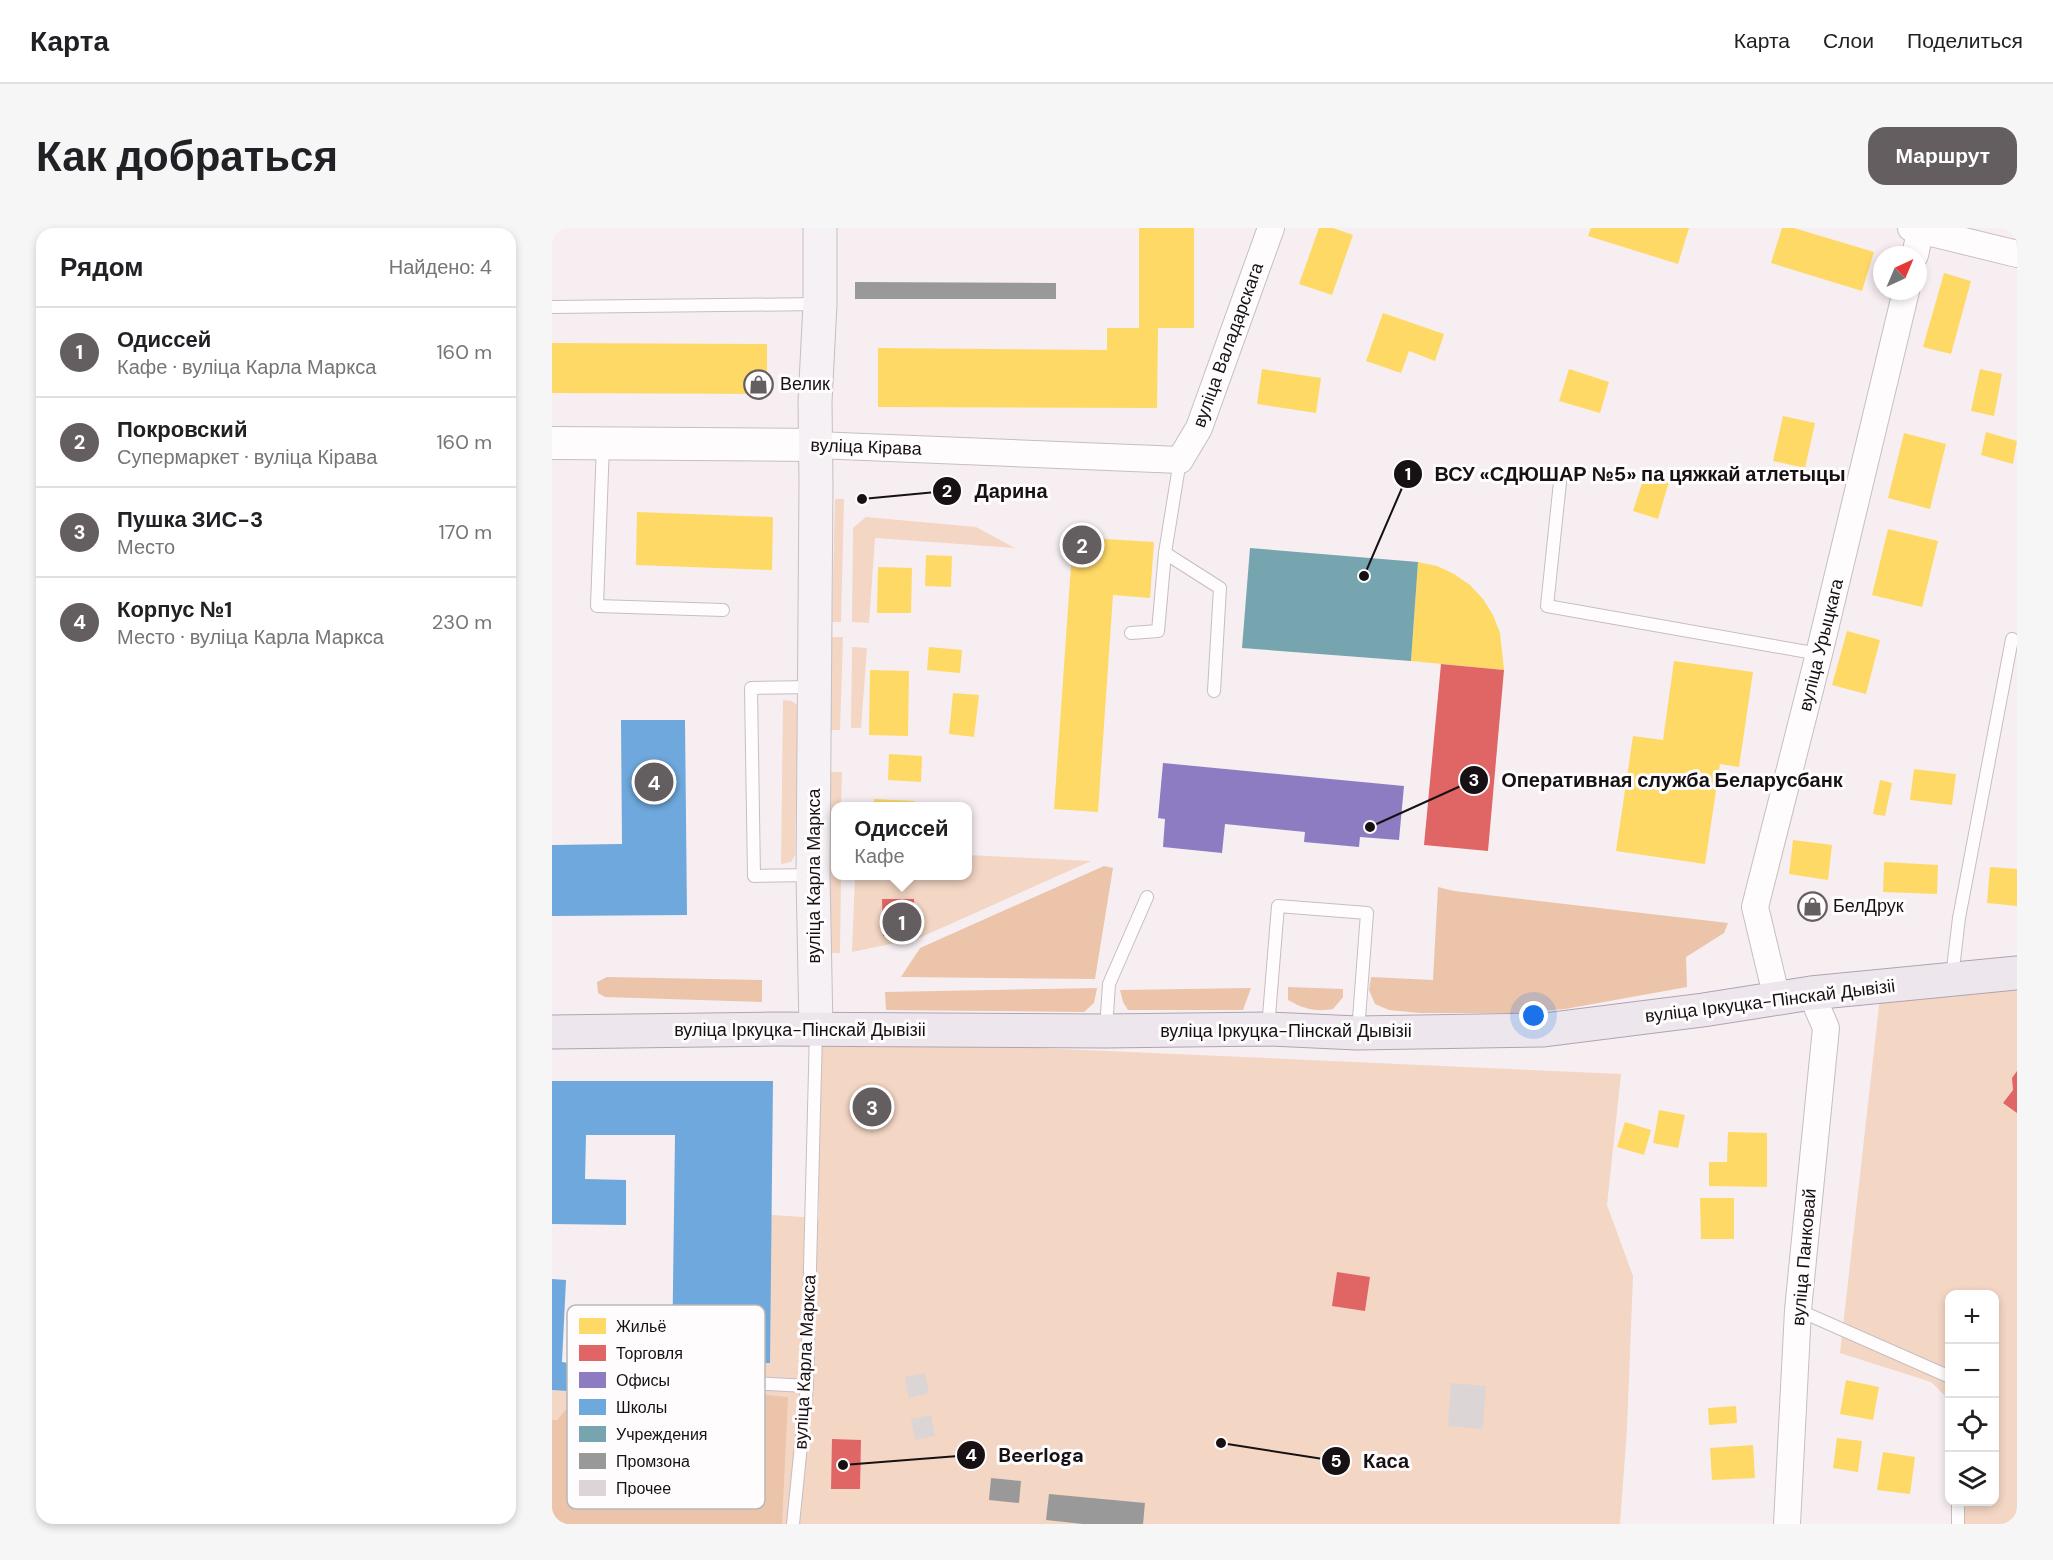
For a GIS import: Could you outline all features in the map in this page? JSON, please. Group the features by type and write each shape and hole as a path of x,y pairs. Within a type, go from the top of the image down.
{"main road":[{"name":"вуліца Карла Маркса","path":"816,1029 813,875 816,445 814,402 820,304 820,228"},
{"name":"вуліца Іркуцка-Пінскай Дывізіі","path":"552,1032 816,1029 1268,1029 1358,1033 1544,1030 1811,993 2017,973"}],"street":[{"name":"вуліца Валадарскага","path":"1180,460 1199,428 1270,228"},
{"path":"1917,235 2017,254"},
{"name":"вуліца Урыцкага","path":"1777,999 1755,907 1819,654 1904,300"},
{"name":"вуліца Кірава","path":"552,443 816,445 1180,460"},
{"name":"вуліца Панковай","path":"1787,1524 1797,1311 1826,1028 1811,993"}],"lane":[{"path":"552,307 820,304"},
{"path":"603,443 597,606 723,610"},
{"path":"1131,633 1158,631 1165,554 1180,460"},
{"path":"1560,482 1547,606 1819,654"},
{"path":"1165,554 1220,588 1214,691"},
{"path":"1951,979 1959,918 2012,639"},
{"path":"813,875 754,876 751,688 814,687"},
{"path":"1106,1030 1109,984 1147,897"},
{"path":"1268,1029 1278,906 1367,913 1358,1033"},
{"name":"вуліца Карла Маркса","path":"793,1524 807,1386 816,1029"},
{"path":"1797,1311 1945,1375"},
{"path":"765,1384 807,1386"},
{"path":"1958,1506 1958,1524"}],"shaded area":[{"path":"835,499 844,499 841,622 832,622"},
{"path":"866,517 976,527 1015,548 875,538 869,623 852,622 853,528"},
{"path":"832,637 843,637 840,730 830,730"},
{"path":"852,647 867,648 861,728 851,728"},
{"path":"783,700 792,701 798,706 795,855 791,862 781,864"},
{"path":"830,772 842,772 841,802 831,802 831,880 841,880 840,953 829,953"},
{"path":"972,855 1091,861 919,938 852,952 855,880 972,880"},
{"path":"1104,866 1113,868 1095,979 901,977 920,948"},
{"path":"1438,887 1454,891 1728,923 1724,933 1686,957 1687,987 1565,1009 1518,1013 1420,1013 1389,1010 1375,1004 1369,990 1371,977 1433,980"},
{"path":"607,977 762,980 762,1002 605,997 598,993 597,982"},
{"path":"2017,981 2017,1524 1952,1524 1953,1506 1999,1506 1999,1290 1945,1290 1945,1396 1931,1382 1840,1353 1880,997"},
{"path":"1288,987 1343,989 1343,997 1333,1009 1310,1009 1288,1000"},
{"path":"1097,988 1094,1003 1084,1012 886,1010 885,992"},
{"path":"1251,988 1243,1010 1128,1010 1120,990"},
{"path":"818,1038 1621,1074 1607,1205 1633,1276 1627,1428 1620,1524 552,1524 552,1390 567,1391 567,1509 765,1509 765,1363 769,1363 771,1215 819,1218"},
{"path":"765,1395 788,1397 782,1524 552,1524 552,1420 557,1420 567,1408 567,1509 765,1509"}],"building: Жильё":[{"path":"1139,228 1194,228 1194,328 1158,328 1157,408 878,407 878,348 1107,350 1107,328 1139,328"},
{"path":"1319,228 1333,228 1353,235 1332,295 1299,284"},
{"path":"1591,228 1689,228 1678,264 1588,236"},
{"path":"1782,228 1794,228 1873,252 1862,291 1771,263"},
{"path":"1944,273 1971,281 1951,354 1923,347"},
{"path":"1383,313 1444,334 1435,361 1409,351 1401,373 1366,361"},
{"path":"552,343 767,344 767,394 552,393"},
{"path":"1262,369 1321,378 1316,413 1257,404"},
{"path":"1569,369 1609,382 1600,413 1559,401"},
{"path":"1980,369 2002,374 1994,416 1971,411"},
{"path":"1783,416 1815,423 1805,468 1773,461"},
{"path":"1986,432 2017,441 2013,464 1981,455"},
{"path":"1904,433 1946,444 1930,509 1888,498"},
{"path":"1646,471 1670,478 1658,519 1633,511"},
{"path":"637,512 773,517 772,570 636,565"},
{"path":"1888,529 1938,541 1922,607 1872,595"},
{"path":"1073,537 1154,542 1150,598 1113,595 1098,812 1054,809"},
{"path":"926,555 952,556 951,587 925,586"},
{"path":"1418,562 1437,566 1454,574 1470,585 1483,599 1500,633 1504,670 1411,661"},
{"path":"878,567 912,568 911,613 877,613"},
{"path":"1847,631 1880,640 1866,694 1832,685"},
{"path":"929,647 962,650 960,673 927,670"},
{"path":"1674,661 1753,672 1739,767 1720,764 1705,864 1616,851 1633,736 1663,740"},
{"path":"870,670 909,671 908,736 869,735"},
{"path":"953,693 979,695 974,737 949,734"},
{"path":"889,754 922,756 921,782 888,780"},
{"path":"1914,769 1956,774 1952,805 1910,800"},
{"path":"1880,780 1892,783 1885,816 1873,814"},
{"path":"874,799 914,801 914,802 874,802"},
{"path":"1793,840 1832,845 1828,880 1789,874"},
{"path":"1884,862 1938,865 1937,894 1883,892"},
{"path":"1990,867 2017,869 2017,906 1987,903"},
{"path":"1659,1110 1685,1115 1678,1148 1653,1143"},
{"path":"1625,1122 1651,1130 1644,1155 1617,1147"},
{"path":"1728,1132 1767,1133 1767,1187 1709,1186 1709,1162 1727,1162"},
{"path":"1700,1198 1734,1198 1734,1239 1701,1239"},
{"path":"1846,1380 1879,1387 1873,1420 1840,1414"},
{"path":"1736,1406 1737,1423 1709,1425 1708,1408"},
{"path":"1837,1438 1862,1441 1858,1472 1833,1468"},
{"path":"1753,1445 1755,1478 1712,1480 1710,1448"},
{"path":"1883,1452 1915,1457 1910,1494 1877,1490"}],"building: Торговля":[{"path":"1441,664 1504,670 1488,851 1424,845"},
{"path":"882,899 914,899 915,935 883,936"},
{"path":"2017,1071 2017,1113 2003,1103 2013,1090 2012,1078"},
{"path":"1337,1272 1370,1277 1365,1311 1332,1306"},
{"path":"832,1439 861,1440 860,1489 831,1489"}],"building: Офисы":[{"path":"1163,763 1404,786 1399,840 1360,837 1359,847 1304,842 1305,832 1225,824 1222,853 1163,847 1165,819 1158,818"}],"building: Школы":[{"path":"621,720 685,720 687,915 552,916 552,845 622,844"},
{"path":"552,1081 773,1081 770,1363 765,1363 765,1305 673,1305 675,1135 586,1135 585,1179 626,1180 626,1225 552,1224"},
{"path":"552,1279 566,1280 562,1362 567,1363 567,1391 552,1390"}],"building: Учреждения":[{"path":"1250,548 1418,562 1411,661 1242,648"}],"building: Промзона":[{"path":"855,282 1056,283 1056,299 855,299"},
{"path":"991,1478 1021,1481 1019,1503 989,1500"},
{"path":"1049,1494 1145,1503 1143,1524 1083,1524 1046,1520"}],"building: Прочее":[{"path":"925,1373 929,1393 909,1398 905,1377"},
{"path":"1451,1383 1486,1386 1483,1429 1448,1426"},
{"path":"931,1415 935,1436 915,1440 911,1419"}],"place":[{"name":"Велик","path":"759,384"},
{"name":"Дарина","path":"862,499"},
{"name":"Покровский","path":"1082,545"},
{"name":"ВСУ «СДЮШАР №5» па цяжкай атлетыцы","path":"1364,576"},
{"name":"Корпус №1","path":"654,782"},
{"name":"Оперативная служба Беларусбанк","path":"1370,827"},
{"name":"БелДрук","path":"1812,906"},
{"name":"Одиссей","path":"902,922"},
{"name":"Пушка ЗИС-3","path":"872,1107"},
{"name":"Каса","path":"1221,1443"},
{"name":"Beerloga","path":"843,1465"}]}
